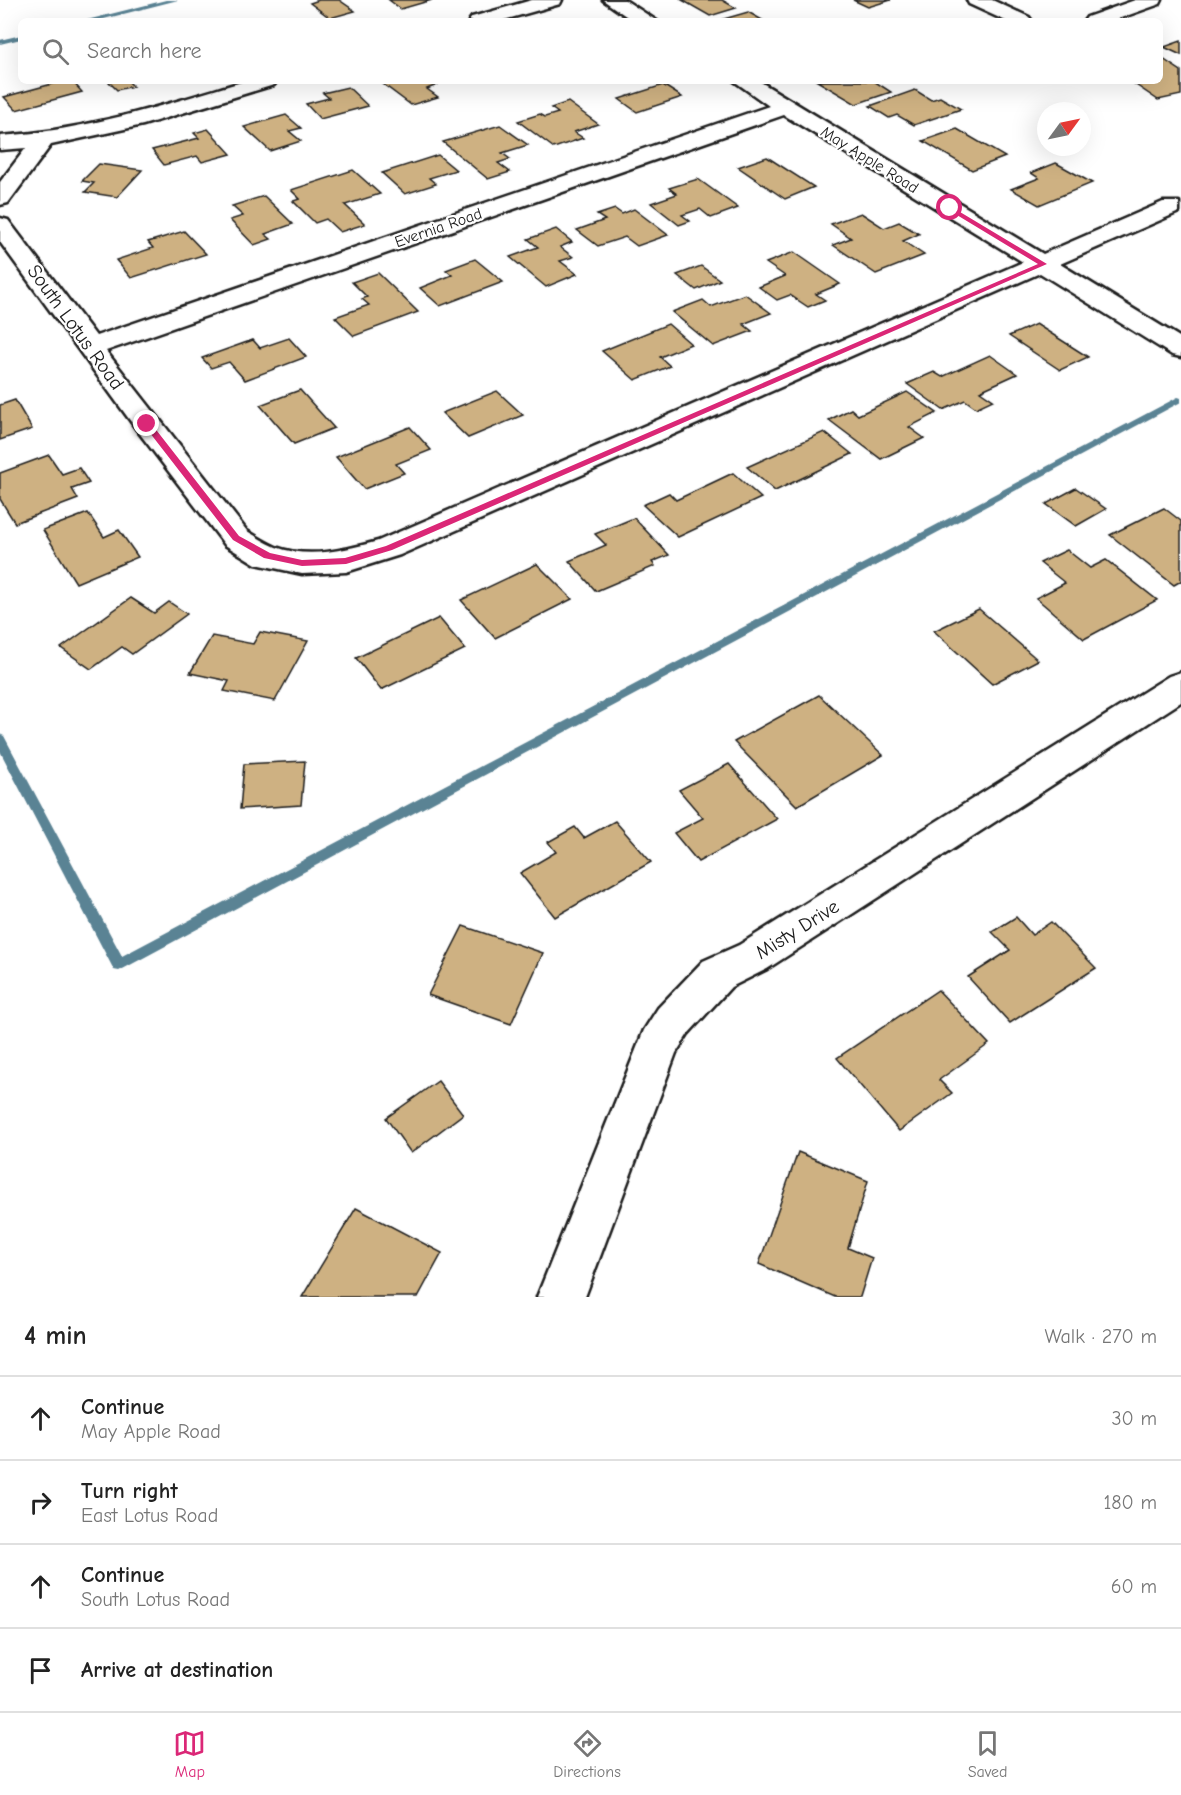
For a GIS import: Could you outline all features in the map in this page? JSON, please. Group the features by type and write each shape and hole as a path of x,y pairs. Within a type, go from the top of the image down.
{"street":[{"path":"490,18 553,0"},
{"path":"612,0 642,18"},
{"path":"976,0 1015,18"},
{"path":"1102,18 1153,0"},
{"path":"0,143 44,140 110,125 256,84"},
{"name":"May Apple Road","path":"749,84 1181,349"},
{"name":"Evernia Road","path":"91,347 786,107"},
{"path":"0,198 44,140"},
{"name":"South Lotus Road","path":"0,225 236,538 267,556 302,563 346,561 389,548 1171,207"},
{"name":"Misty Drive","path":"561,1297 658,1044 673,1021 717,974 753,957 1181,686"}],"building":[{"path":"319,0 339,0 355,11 330,18 310,3"},
{"path":"389,0 432,0 401,9"},
{"path":"682,0 722,0 736,8 710,16"},
{"path":"853,0 891,0 868,7"},
{"path":"748,12 759,18 727,18"},
{"path":"1181,41 1181,55 1164,47"},
{"path":"1163,59 1181,71 1181,95 1158,100 1134,84 1163,84"},
{"path":"52,84 75,84 82,92 16,110 4,97"},
{"path":"111,84 131,84 133,86 117,90"},
{"path":"383,84 437,85 427,89 438,97 411,105"},
{"path":"822,84 879,84 891,92 856,104"},
{"path":"663,85 682,97 637,112 619,99"},
{"path":"348,87 368,106 320,119 306,104 329,98 323,93"},
{"path":"915,90 931,100 940,97 961,109 914,125 897,115 889,118 870,106"},
{"path":"568,102 598,124 574,132 583,138 554,148 518,121 540,114 545,117 558,113 551,108"},
{"path":"286,115 301,128 289,131 301,141 270,151 244,127"},
{"path":"500,125 528,145 502,153 510,159 498,163 510,172 488,179 443,142"},
{"path":"208,129 231,154 202,162 197,156 164,165 152,150 199,138 194,133"},
{"path":"957,129 1005,157 972,170 923,141"},
{"path":"438,155 456,170 429,178 436,184 405,194 382,173"},
{"path":"767,157 814,187 785,199 738,167"},
{"path":"1056,163 1092,183 1039,205 1011,189 1039,178 1031,173"},
{"path":"99,164 142,170 117,197 85,192 94,183 82,181"},
{"path":"353,170 380,194 345,205 365,224 340,232 326,219 315,223 293,201 300,199 291,190"},
{"path":"698,179 738,208 711,218 700,209 682,215 690,221 679,225 651,203 677,194 669,188"},
{"path":"264,196 293,224 265,234 271,239 254,245 230,220 243,216 232,206"},
{"path":"615,209 622,214 634,209 668,235 637,246 625,237 598,246 577,230 605,220 597,215"},
{"path":"861,213 884,228 899,222 919,234 903,241 924,255 876,274 833,245 851,238 831,224"},
{"path":"556,229 572,242 560,247 573,257 560,261 577,274 546,287 510,257 538,247 528,239"},
{"path":"184,231 206,254 131,278 116,260 153,248 148,242"},
{"path":"794,252 840,284 816,294 825,300 808,307 790,295 777,300 759,287 785,276 766,263"},
{"path":"475,259 503,282 440,306 420,288 452,275 446,270"},
{"path":"701,266 720,280 696,290 677,275"},
{"path":"378,273 418,312 354,336 335,317 369,305 362,299 367,297 352,282"},
{"path":"745,294 771,313 743,324 752,331 713,346 672,312 703,300 711,307"},
{"path":"668,324 691,344 660,357 670,366 635,380 602,351"},
{"path":"1036,324 1088,357 1060,370 1009,336"},
{"path":"289,338 306,357 245,380 229,362 211,368 202,358 253,340 260,348"},
{"path":"990,355 1017,374 980,391 993,400 976,408 965,400 943,410 907,384 934,372 942,377"},
{"path":"300,390 334,428 294,444 260,405"},
{"path":"497,391 523,415 468,438 442,413"},
{"path":"907,392 937,413 909,427 924,438 881,459 829,420 851,409 858,415"},
{"path":"15,400 32,429 0,440 0,405"},
{"path":"410,427 431,450 396,464 404,473 364,489 336,457"},
{"path":"824,432 852,454 775,491 747,467"},
{"path":"49,455 62,474 79,468 89,483 72,489 78,499 15,523 0,499 0,473"},
{"path":"733,473 761,498 678,537 643,505 669,493 676,500"},
{"path":"1076,488 1106,509 1076,526 1046,504"},
{"path":"1164,508 1181,521 1181,581 1174,585 1110,535"},
{"path":"88,513 104,537 119,530 138,557 76,583 43,530"},
{"path":"634,518 669,555 652,562 655,566 596,591 569,561 606,545 595,534"},
{"path":"1067,550 1090,568 1106,560 1157,600 1084,639 1036,598 1065,583 1040,563"},
{"path":"537,564 572,599 495,638 461,600"},
{"path":"131,598 154,613 169,602 187,614 132,654 122,647 91,669 61,648"},
{"path":"979,609 1038,660 992,684 934,631"},
{"path":"439,618 465,649 381,690 356,658"},
{"path":"260,632 308,641 275,701 224,691 229,681 190,673 212,636 253,644"},
{"path":"819,695 883,755 797,806 734,742"},
{"path":"305,761 301,805 240,809 244,764"},
{"path":"729,764 777,819 698,862 674,833 703,818 679,790"},
{"path":"615,821 651,862 555,917 520,873 556,852 548,842 575,827 584,838"},
{"path":"1016,917 1032,935 1051,922 1096,968 1010,1023 968,977 1010,950 992,932"},
{"path":"463,926 543,953 511,1024 428,995"},
{"path":"938,990 989,1044 939,1080 952,1093 899,1131 837,1058"},
{"path":"438,1081 463,1114 411,1153 386,1118"},
{"path":"798,1152 868,1181 848,1248 872,1258 860,1297 835,1297 759,1264"},
{"path":"356,1208 442,1253 418,1297 302,1297"}],"waterway":[{"path":"100,18 175,0"},
{"path":"0,42 18,38"},
{"path":"0,739 119,965 1178,400"}],"route":[{"path":"147,424 236,538 267,556 302,563 346,561 389,548 1044,264 950,208"}]}
